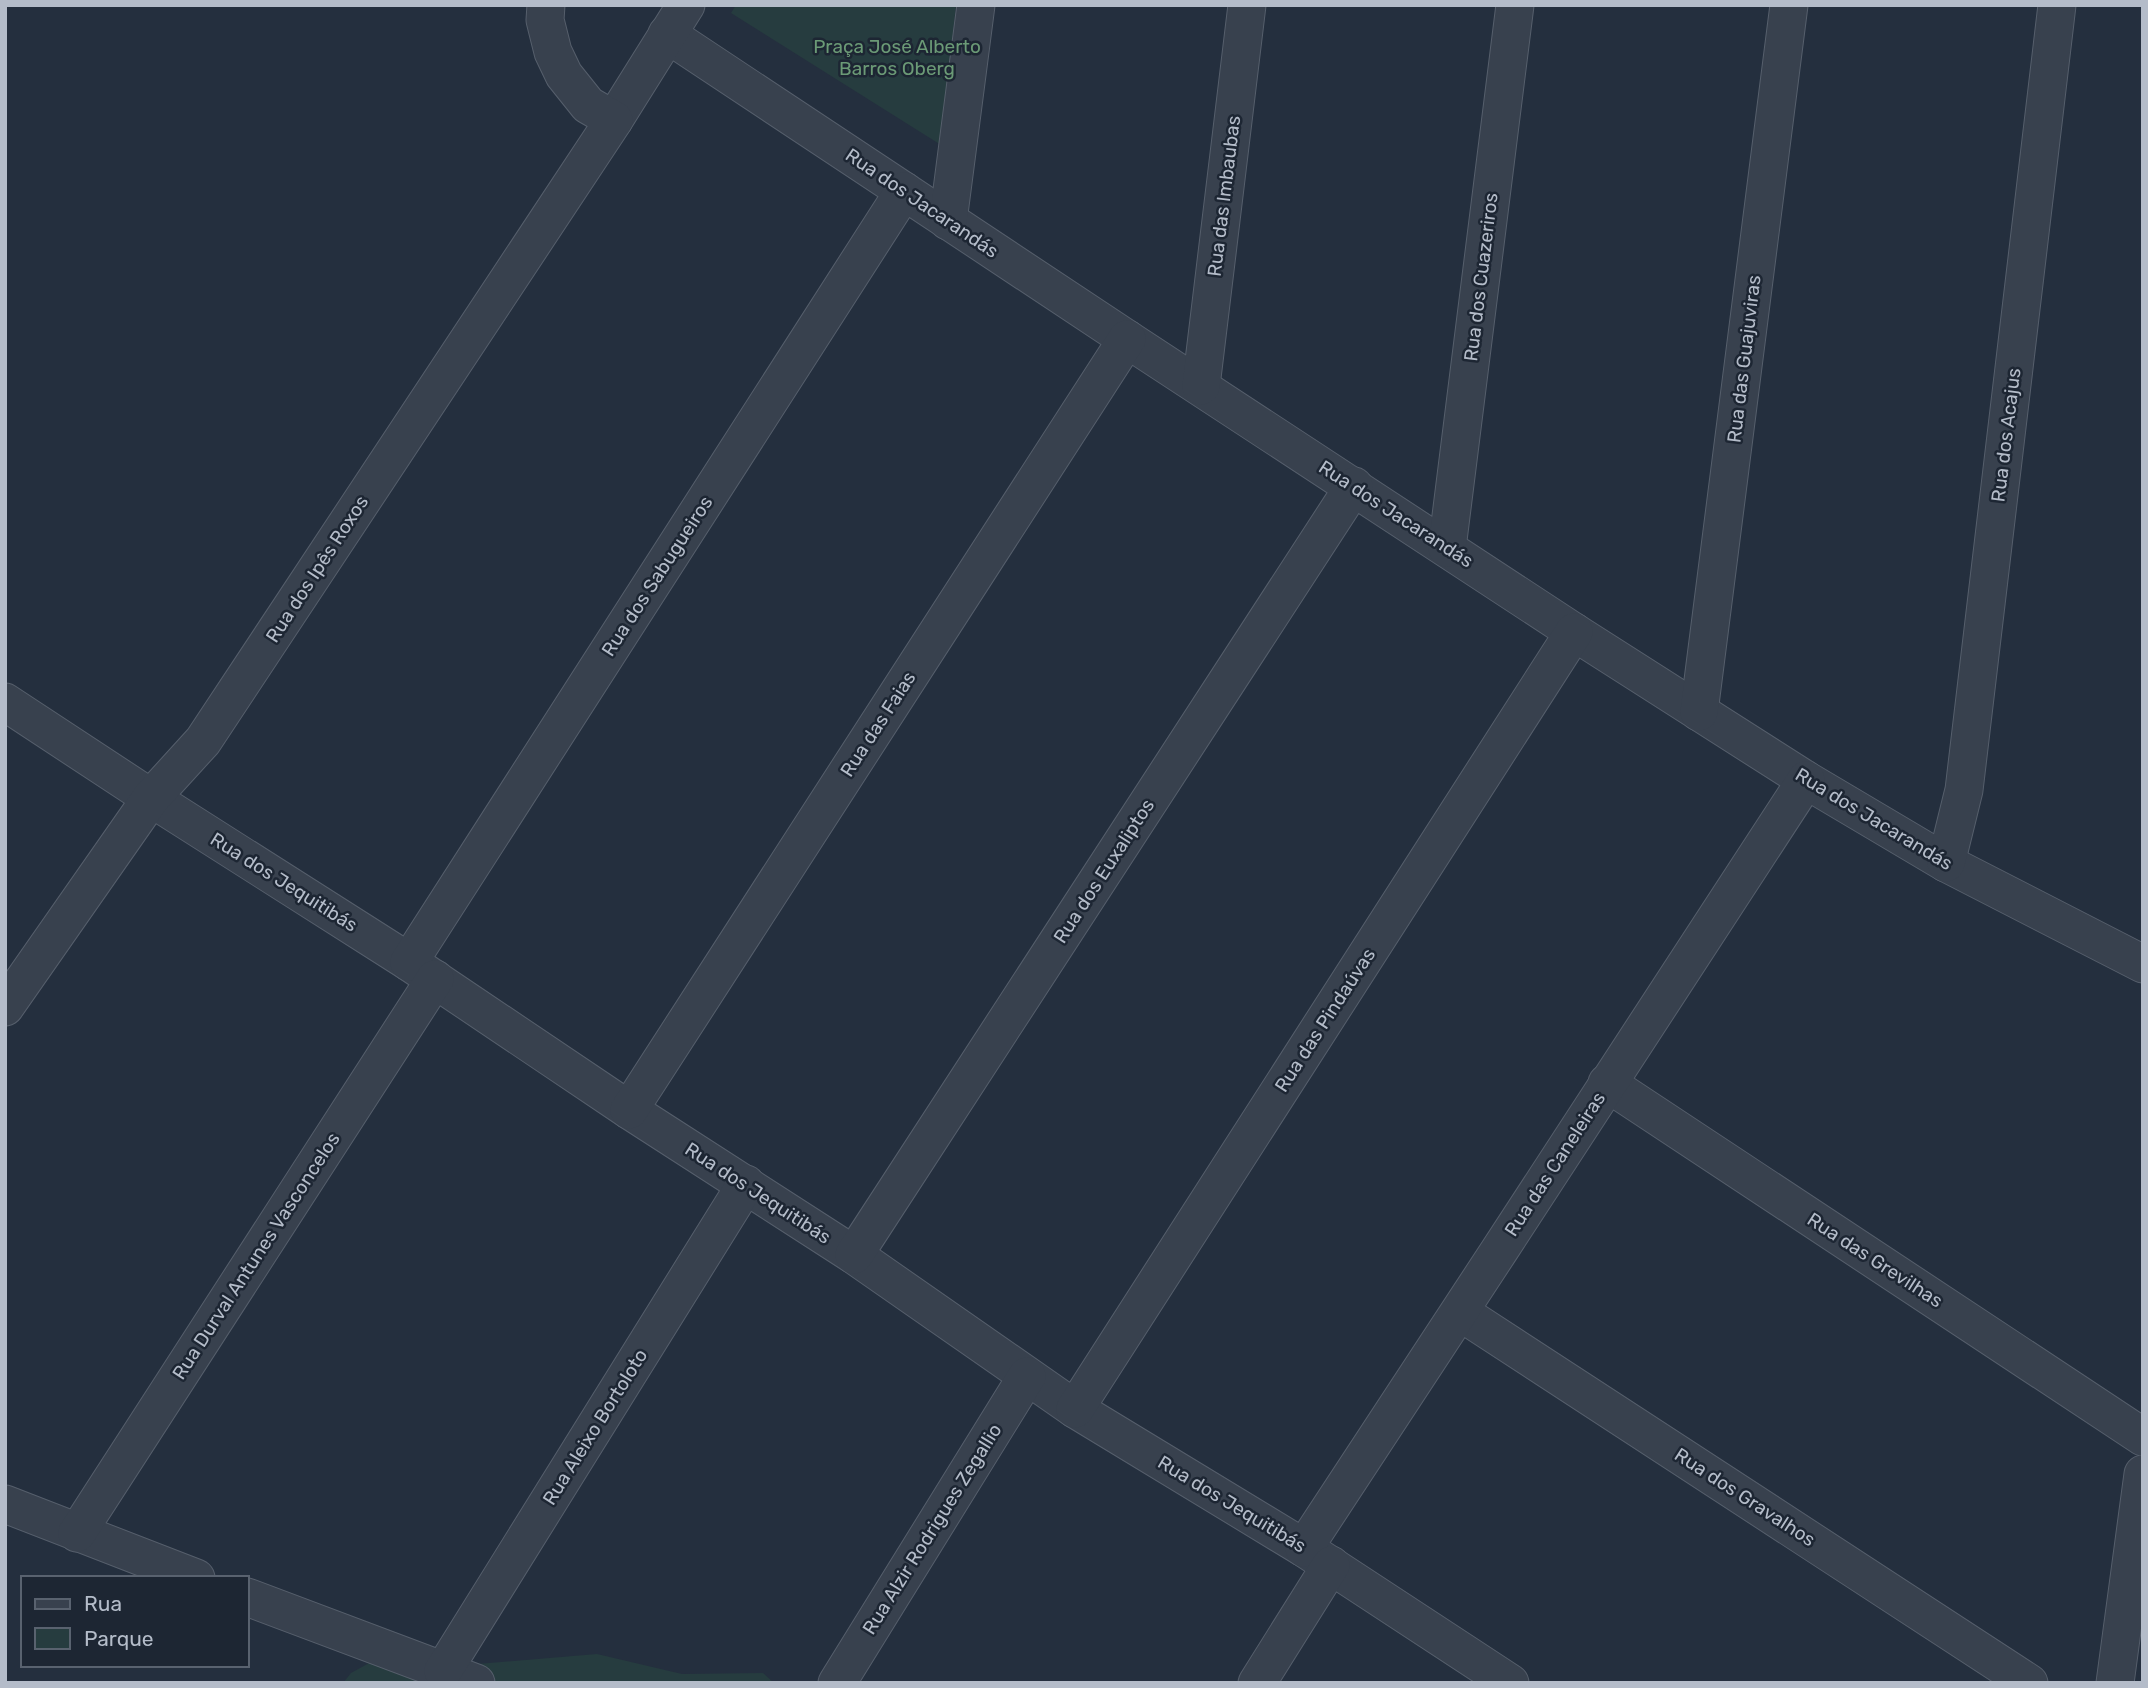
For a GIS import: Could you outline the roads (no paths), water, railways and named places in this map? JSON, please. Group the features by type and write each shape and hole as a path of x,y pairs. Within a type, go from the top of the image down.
{"street":[{"path":"547,5 545,20 552,52 564,75 588,105 614,120"},
{"path":"948,221 976,5"},
{"name":"Rua das Imbaubas","path":"1201,386 1247,5"},
{"name":"Rua dos Cuazeriros","path":"1447,548 1515,5"},
{"name":"Rua das Guajuviras","path":"1699,712 1789,5"},
{"name":"Rua dos Acajus","path":"1946,863 1964,790 2057,5"},
{"name":"Rua dos Ipês Roxos","path":"5,1007 150,798 203,741 614,120 676,19"},
{"name":"Rua dos Jacarandás","path":"676,19 904,191 1574,632 1806,780 1946,863 2143,964"},
{"name":"Rua dos Sabugueiros","path":"422,970 904,191"},
{"name":"Rua das Faias","path":"629,1110 1127,339"},
{"name":"Rua dos Euxaliptos","path":"854,1255 1354,486"},
{"name":"Rua das Pindaúvas","path":"1075,1409 1574,632"},
{"name":"Rua dos Jequitibás","path":"5,702 150,798 422,970 629,1110 854,1255 1075,1409 1317,1556 1510,1683"},
{"name":"Rua das Caneleiras","path":"1257,1683 1317,1556 1460,1312 1806,780"},
{"name":"Rua Durval Antunes Vasconcelos","path":"77,1533 422,970"},
{"name":"Rua das Grevilhas","path":"1607,1083 2143,1437"},
{"name":"Rua Aleixo Bortoloto","path":"460,1677 746,1184"},
{"name":"Rua dos Gravalhos","path":"1460,1312 2029,1683"},
{"name":"Rua Alzir Rodrigues Zegallio","path":"837,1683 1027,1376"},
{"path":"2115,1683 2143,1474"},
{"path":"5,1504 191,1576"},
{"path":"248,1597 460,1677"}],"park label":[{"name":"Praça José Alberto Barros Oberg","path":"897,57"}]}
